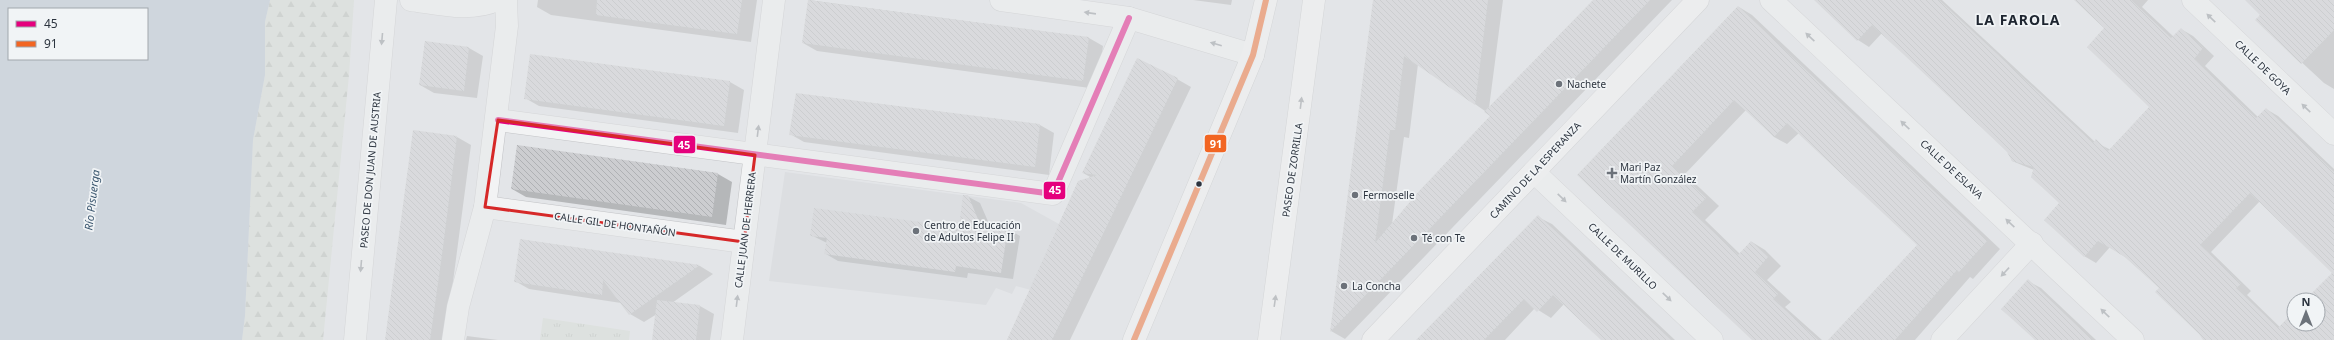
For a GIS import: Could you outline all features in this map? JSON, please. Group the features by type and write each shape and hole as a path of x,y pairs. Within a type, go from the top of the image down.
{"main road":[{"path":"1134,340 1253,55 1266,0"},
{"name":"PASEO DE ZORRILLA","path":"1269,340 1314,0"},
{"name":"CAMINO DE LA ESPERANZA","path":"1373,340 1698,0"}],"street":[{"name":"PASEO DE DON JUAN DE AUSTRIA","path":"355,340 386,0"},
{"path":"411,0 467,7 485,5 497,0"},
{"path":"453,340 458,307 485,207 498,120 507,26 506,0"},
{"name":"CALLE JUAN DE HERRERA","path":"732,340 774,0"},
{"path":"1001,0 1129,18 1253,55"},
{"name":"CALLE DE ESLAVA","path":"1771,0 2032,243 2133,340"},
{"name":"CALLE DE GOYA","path":"2192,0 2334,134"},
{"path":"498,120 1053,194 1129,18"},
{"name":"CALLE DE MURILLO","path":"1534,172 1712,340"},
{"name":"CALLE GIL DE HONTAÑÓN","path":"485,207 744,242"},
{"path":"1942,340 2032,243"}],"highlighted area":[{"path":"498,120 755,155 744,242 485,207"}],"shaded area":[{"name":"Centro de Educación de Adultos Felipe II","path":"785,172 1021,203 1059,224 1052,239 1054,241 1031,290 1016,286 1012,294 996,288 986,305 769,281"}],"green space":[{"path":"270,0 354,0 349,75 323,340 242,340 245,316 253,140 265,75 265,22"},
{"path":"543,318 630,331 629,340 540,340"}],"water":[{"name":"Río Pisuerga","path":"0,0 270,0 265,22 265,75 253,140 245,316 242,340 0,340"}],"building":[{"path":"597,0 742,0 737,34 596,15"},
{"path":"808,0 1089,37 1083,81 802,43"},
{"path":"1373,0 1488,0 1475,105 1404,56 1395,130 1390,130 1375,243 1420,190 1490,116 1484,112 1593,0 1650,0 1330,332"},
{"path":"1814,0 1939,0 2093,143 2096,139 2108,151 2149,107 2087,47 2104,28 2074,0 2131,0 2171,38 2181,28 2203,48 2194,59 2225,89 2256,118 2266,108 2334,172 2334,340 2203,340 2199,334 2155,292 2159,288 2125,257 2098,241 2084,257 2044,220 2059,203 2031,177 2034,167 2012,161 2007,152 1872,25 1857,41","holes":["2250,193 2332,273 2313,292 2326,292 2326,332 2286,332 2286,320 2278,328 2236,288 2241,284 2200,245"]},
{"path":"2245,0 2334,0 2334,30 2301,64 2255,20 2260,15"},
{"path":"1738,6 1987,241 1959,272 1957,270 1895,340 1828,340 1917,245 1787,123 1774,137 1734,100 1672,166 1706,198 1692,212 1738,255 1751,241 1768,257 1755,272 1778,294 1773,299 1818,340 1752,340 1577,175"},
{"path":"425,41 469,47 464,91 419,85"},
{"path":"530,54 730,81 724,126 524,99"},
{"path":"1137,58 1178,78 1052,340 1007,340 1078,181 1097,175 1082,173"},
{"path":"796,93 1040,124 1035,167 789,135"},
{"path":"413,130 457,136 443,247 430,340 385,340"},
{"path":"517,145 718,173 712,217 511,189"},
{"path":"963,195 968,195 980,224 1008,228 1001,273 956,266 955,272 824,254 827,238 810,236 814,208 959,227"},
{"path":"1538,215 1671,340 1601,340 1553,295 1537,312 1524,299 1484,340 1416,340"},
{"path":"520,239 700,265 629,315 603,280 602,295 514,282"},
{"path":"2028,279 2092,340 2035,340 2001,309"},
{"path":"657,300 700,305 696,340 652,340"}],"transit line":[{"name":"91","path":"1134,340 1253,55 1266,0"},
{"name":"45","path":"498,120 1053,194 1129,18"}],"place":[{"name":"Nachete","path":"1559,84"},
{"name":"Mari Paz Martín González","path":"1612,173"},
{"name":"Fermoselle","path":"1355,195"},
{"name":"Centro de Educación de Adultos Felipe II","path":"916,231"},
{"name":"Té con Te","path":"1414,238"},
{"name":"La Concha","path":"1344,286"}],"district":[{"name":"LA FAROLA","path":"2018,20"}]}
